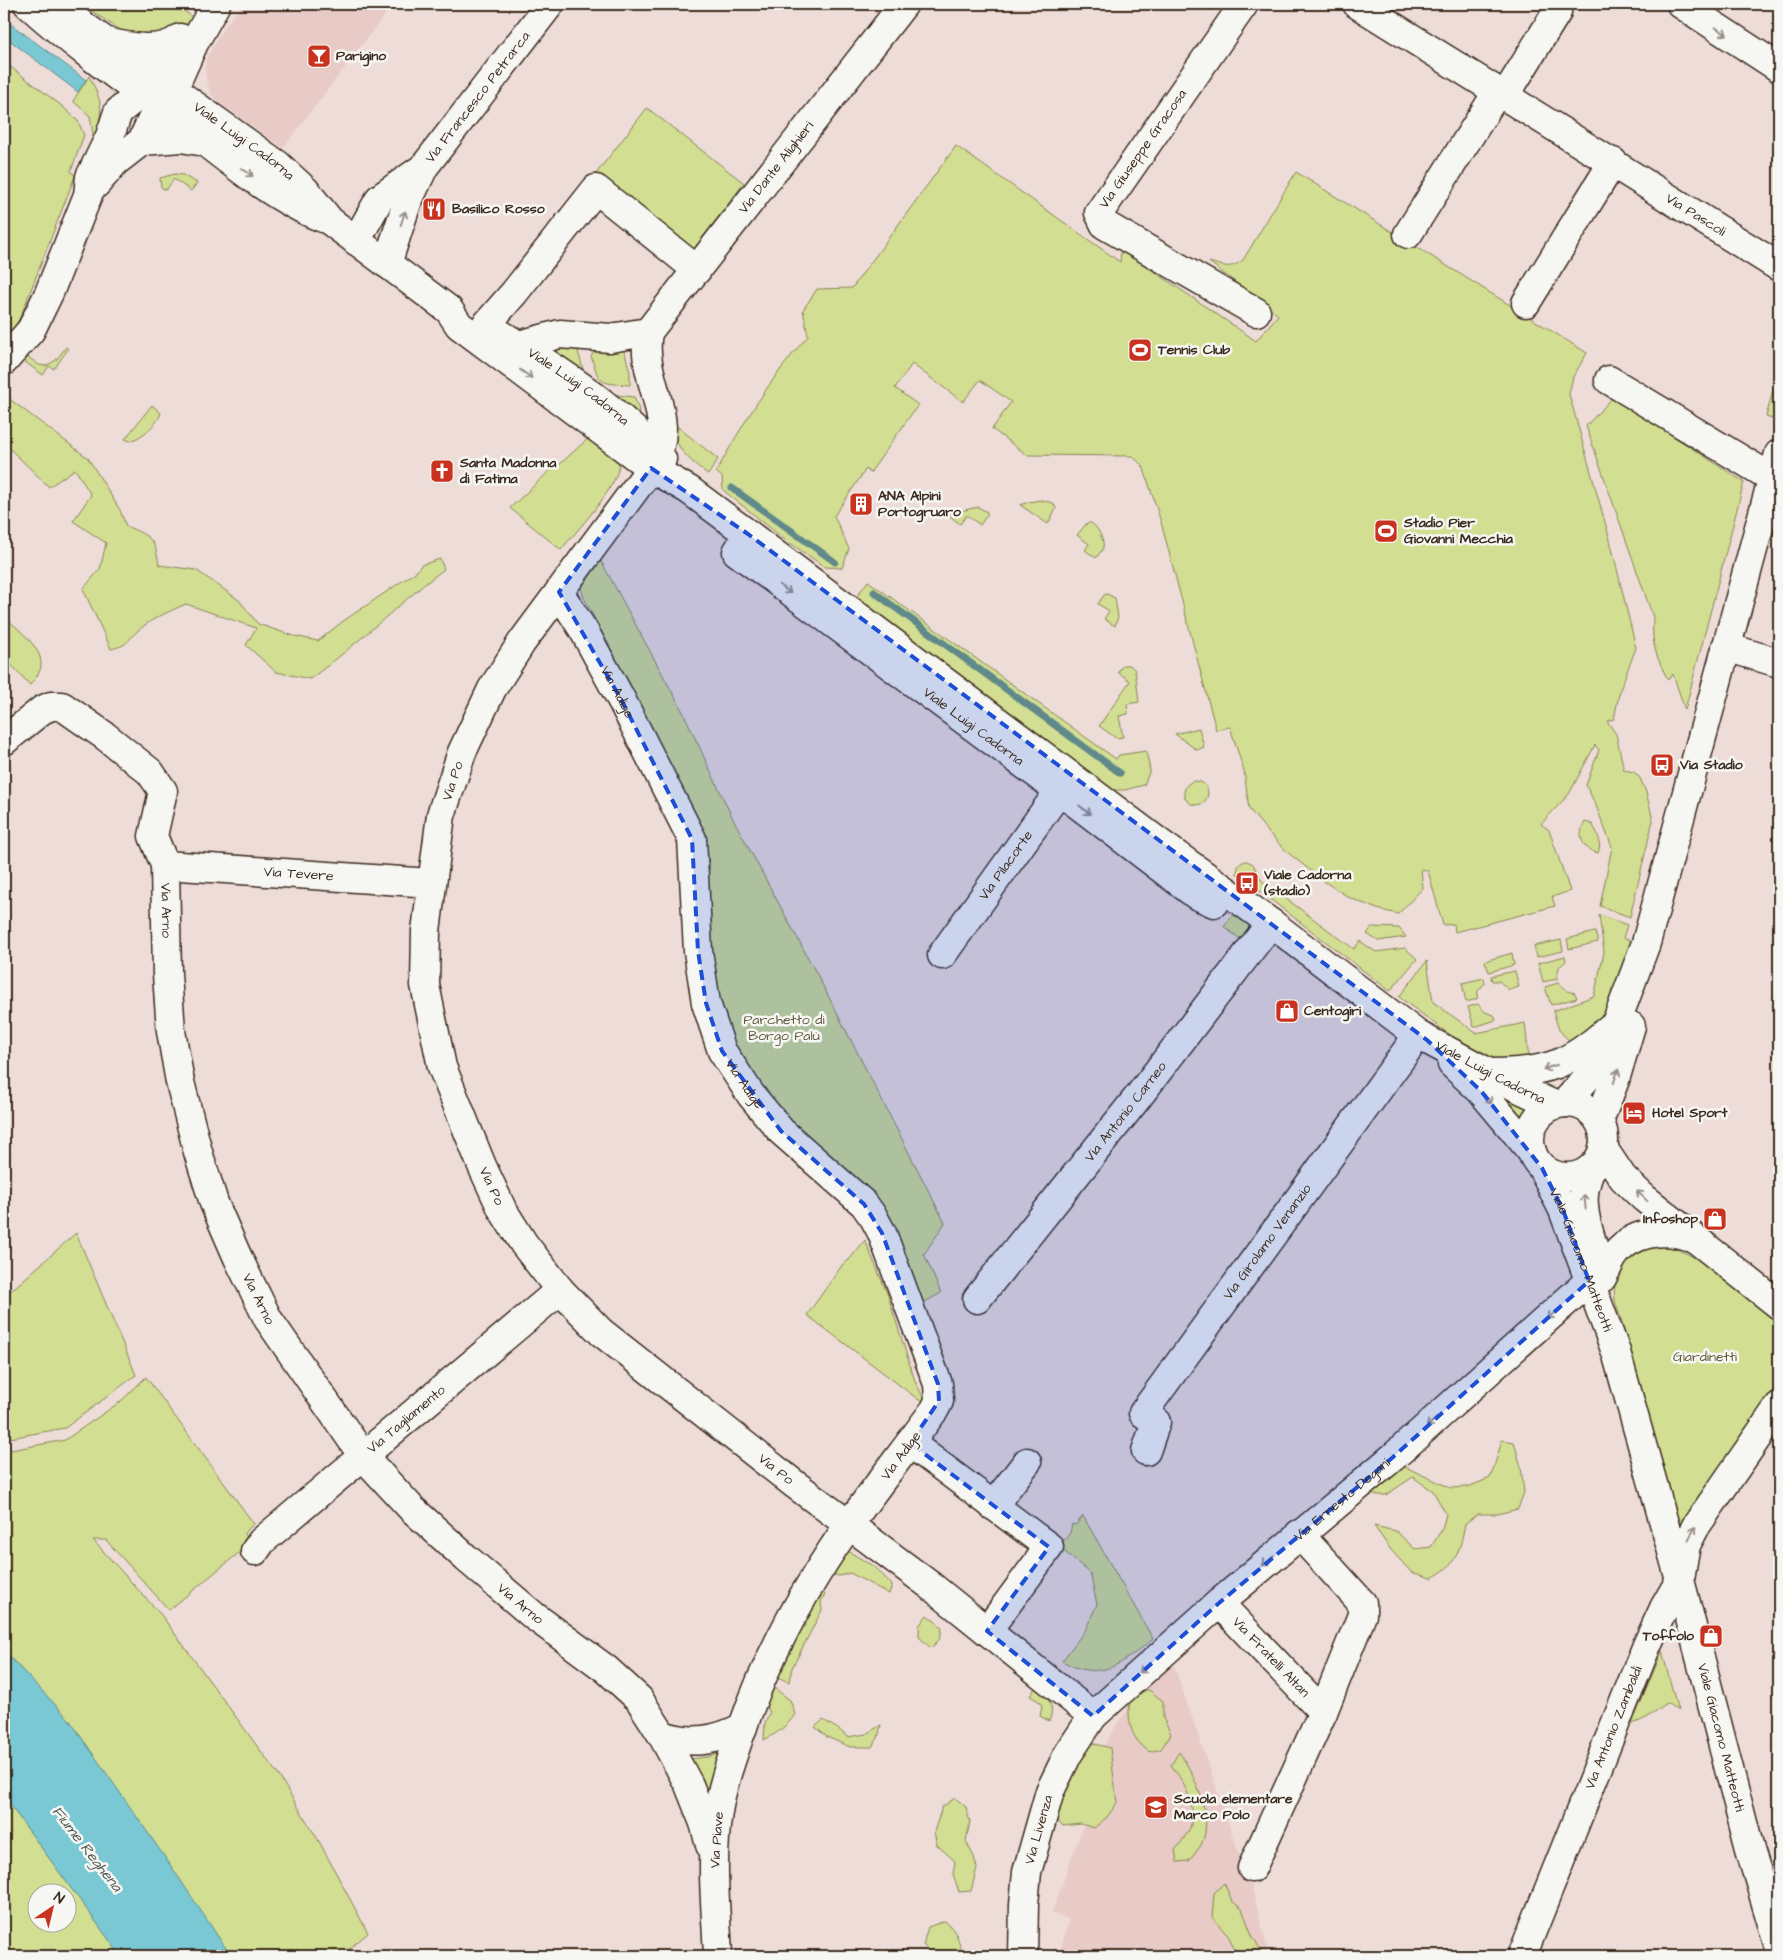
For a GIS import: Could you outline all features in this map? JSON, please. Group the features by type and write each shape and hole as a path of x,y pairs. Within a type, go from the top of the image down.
{"street":[{"name":"Viale Luigi Cadorna","path":"28,4 69,40 103,53"},
{"name":"Viale Luigi Cadorna","path":"53,4 103,53 157,92 215,149 302,211 341,230 449,310 459,325 509,350"},
{"path":"118,112 157,92 194,43 216,4"},
{"path":"88,195 115,162 142,141 153,116 157,92 156,67 172,45 216,4"},
{"name":"Via Francesco Petrarca","path":"387,264 407,203 424,167 550,4"},
{"name":"Via Dante Alighieri","path":"648,332 904,4"},
{"name":"Via Giuseppe Gracosa","path":"1244,4 1098,213 1105,225 1256,312"},
{"name":"Via Pascoli","path":"1357,4 1779,267"},
{"path":"1681,4 1779,68"},
{"path":"1408,234 1557,12"},
{"name":"Viale Luigi Cadorna","path":"69,40 85,40 157,92 278,165 305,190 341,230"},
{"path":"4,361 31,330 49,293 88,195 90,177 110,136 118,112 103,53 172,45"},
{"path":"142,141 181,138 215,149"},
{"path":"1526,303 1613,162"},
{"name":"Via Francesco Petrarca","path":"341,230 380,198 424,167"},
{"path":"486,325 596,190 698,270"},
{"name":"Viale Luigi Cadorna","path":"449,310 466,313 486,325 509,350 748,534 1065,783 1161,844 1271,923 1423,1038 1481,1091 1537,1160 1561,1177 1571,1177 1582,1174 1597,1159"},
{"path":"509,350 560,334 610,338 648,332 645,346 647,360 660,406 664,432 655,462"},
{"path":"1559,1104 1592,1072 1609,1042 1646,943 1776,467 1609,380"},
{"name":"Via Po","path":"655,462 522,642 492,689 462,752 441,816 426,931 425,985 442,1067 478,1157 502,1209 524,1244 560,1290 601,1332 849,1525 931,1586 1093,1716"},
{"name":"Via Adige","path":"559,592 584,631 622,701 692,839 698,951 706,1003 722,1051 751,1095 781,1131 864,1204 874,1218 882,1232 938,1384 939,1400 910,1443 849,1525"},
{"path":"1726,647 1779,663"},
{"name":"Via Arno","path":"4,741 42,710 51,706 62,706 105,736 150,772 163,791 153,836 166,865 167,974 171,1031 180,1082 214,1204 268,1319 363,1456 412,1508 466,1558 534,1616 606,1669 639,1699 662,1735 689,1785 704,1823 714,1856"},
{"name":"Via Pilacorte","path":"942,955 1065,783"},
{"name":"Via Tevere","path":"166,865 431,883"},
{"path":"1654,914 1652,944 1647,968 1615,1080 1599,1121 1604,1139 1597,1159 1624,1178 1644,1198 1692,1238 1779,1306"},
{"name":"Via Antonio Carneo","path":"977,1299 1138,1098 1271,923"},
{"path":"1489,1073 1522,1072 1555,1066 1589,1046 1618,1020"},
{"name":"Viale Luigi Cadorna","path":"1423,1038 1489,1073 1559,1104 1575,1104 1585,1108 1599,1121"},
{"name":"Via Girolamo Venanzio","path":"1146,1451 1156,1422 1143,1412 1423,1038"},
{"name":"Viale Luigi Cadorna","path":"1537,1160 1530,1135 1536,1119 1544,1111 1559,1104"},
{"name":"Viale Giacomo Matteotti","path":"1597,1159 1584,1192 1596,1280 1680,1580 1750,1850 1779,1947"},
{"name":"Viale Giacomo Matteotti","path":"1537,1160 1596,1280"},
{"path":"1596,1280 1620,1250 1645,1234 1676,1232 1692,1238"},
{"name":"Via Ernesto Degani","path":"1093,1716 1219,1603 1392,1458 1596,1280"},
{"name":"Via Tagliamento","path":"255,1551 262,1541 560,1290"},
{"name":"Via Antonio Zambaldi","path":"1522,1956 1647,1645 1664,1608 1680,1580 1686,1545 1696,1526 1779,1406"},
{"path":"910,1443 1049,1547 987,1631"},
{"path":"993,1506 1027,1462"},
{"name":"Via Piave","path":"718,1956 714,1856 717,1814 722,1791 760,1680 788,1622 816,1574 849,1525"},
{"name":"Via Fratelli Altan","path":"1252,1868 1323,1712 1362,1615 1362,1603 1299,1534"},
{"name":"Via Fratelli Altan","path":"1219,1603 1323,1712"},
{"name":"Via Livenza","path":"1024,1956 1024,1904 1028,1872 1050,1791 1068,1754 1093,1716"},
{"path":"662,1735 676,1740 714,1740 743,1727"}],"highlighted area":[{"path":"651,468 748,534 1427,1040 1481,1091 1542,1168 1563,1210 1589,1281 1392,1458 1219,1603 1093,1716 987,1631 1049,1547 910,1443 939,1401 938,1384 882,1233 864,1204 781,1131 722,1051 706,1003 698,951 692,839 622,701 559,592"}],"shaded area":[{"path":"243,4 393,4 283,148 217,101 211,93 207,82 206,59 224,28"},
{"name":"Scuola elementare Marco Polo","path":"1173,1663 1252,1888 1269,1956 1059,1956 1069,1919 1052,1913 1104,1767 1093,1763 1120,1720 1139,1696"}],"green space":[{"path":"81,4 174,4 194,18 173,35 126,34"},
{"path":"4,62 62,106 78,121 84,135 71,171 75,176 22,313 14,329 4,341"},
{"path":"89,76 100,101 99,122 94,140 90,116 73,101"},
{"path":"647,108 744,183 693,250 595,175"},
{"name":"Stadio Pier Giovanni Mecchia","path":"956,146 1120,262 1121,249 1256,341 1278,315 1209,262 1230,266 1243,260 1296,172 1587,353 1573,377 1569,394 1610,540 1636,648 1620,690 1614,719 1607,721 1616,734 1624,770 1634,772 1640,778 1646,792 1653,820 1630,917 1600,906 1612,847 1586,785 1599,750 1595,745 1569,794 1541,824 1549,830 1570,891 1552,897 1555,906 1455,932 1454,924 1443,925 1428,871 1421,869 1423,888 1398,914 1377,909 1350,898 1325,882 1287,852 1249,809 1244,771 1230,727 1216,730 1161,522 1143,466 1132,456 1027,455 992,429 1011,402 980,380 963,402 912,364 895,388 918,405 870,473 866,469 834,516 849,549 842,568 825,567 784,539 723,490 722,477 716,472 758,402 808,336 803,310 817,289 852,288"},
{"path":"175,174 183,175 197,183 191,191 174,179 166,190 161,187 160,178"},
{"path":"565,346 578,351 587,384 546,353 553,347"},
{"path":"66,347 68,349 54,369 49,366 43,375 25,362 28,357 39,365 46,366 56,360"},
{"path":"624,349 630,373 630,385 612,384 602,381 591,356 594,352"},
{"path":"1779,367 1779,393 1772,419 1766,417"},
{"path":"599,393 634,397 639,410 637,422"},
{"path":"4,395 88,458 120,510 126,526 146,536 153,544 156,549 159,565 196,570 239,600 258,624 294,636 318,641 342,622 417,571 421,565 440,559 444,569 310,679 276,672 246,645 256,628 186,604 150,621 125,644 111,649 83,589 100,569 106,543 73,521 91,495 75,469 49,487 4,443"},
{"path":"1613,397 1744,482 1685,710 1673,674 1668,680 1657,657 1653,635 1653,617 1586,426"},
{"path":"152,405 161,413 156,422 139,437 130,441 125,439"},
{"path":"674,424 718,459 708,475 689,459 680,448"},
{"path":"594,433 616,451 619,463 617,473 605,496 561,550 510,508 557,464 559,465"},
{"path":"1041,500 1053,503 1056,508 1048,524 1020,505"},
{"path":"978,507 987,512 980,525 967,515 960,524 947,514"},
{"path":"1087,523 1091,523 1096,527 1103,541 1103,548 1096,558 1085,550 1089,544 1077,535"},
{"name":"Parchetto di Borgo Palù","path":"601,561 684,714 731,815 820,980 945,1223 924,1254 941,1293 923,1303 905,1257 770,1100 731,1045 717,1003 705,884 710,866 706,848 655,745 636,697 584,598 581,588"},
{"path":"868,581 1116,759 1119,755 1146,751 1150,770 1144,785 1125,790 1109,790 860,606 857,596"},
{"path":"1107,594 1115,598 1118,617 1115,626 1104,619 1109,611 1098,604 1104,595"},
{"path":"4,616 33,644 40,658 40,670 30,685 4,657"},
{"path":"1123,665 1130,665 1135,670 1139,702 1127,704 1128,714 1119,716 1123,737 1116,738 1099,726 1130,681 1118,672"},
{"path":"1199,728 1204,747 1197,750 1175,734"},
{"path":"1196,781 1205,784 1208,793 1205,802 1196,805 1187,802 1184,793 1187,784"},
{"path":"1585,822 1592,824 1598,834 1600,845 1598,853 1588,849 1582,841 1581,832"},
{"path":"1247,861 1253,864 1261,880 1354,949 1360,941 1376,952 1405,948 1417,959 1390,991 1257,889 1257,881 1249,875 1241,876 1237,874 1239,865"},
{"path":"1237,909 1255,922 1247,944 1224,927"},
{"path":"1599,915 1627,925 1623,938 1639,944 1599,1023 1574,1046 1559,1030 1553,1011 1594,996 1604,952"},
{"path":"1372,927 1399,928 1406,937 1378,941 1367,934"},
{"path":"1595,932 1598,942 1569,949 1567,939"},
{"path":"1561,940 1563,951 1537,957 1534,946"},
{"path":"1512,953 1514,965 1489,972 1485,961"},
{"path":"1565,956 1566,961 1559,967 1557,979 1543,982 1538,963"},
{"path":"1427,961 1433,1002 1476,1033 1525,1023 1529,1060 1494,1059 1473,1052 1399,997"},
{"path":"1515,971 1519,987 1509,990 1499,981 1492,981 1491,976"},
{"path":"1484,978 1485,983 1478,991 1477,999 1466,1002 1462,983"},
{"path":"1558,983 1567,991 1575,993 1577,998 1551,1005 1545,987"},
{"path":"1478,1004 1485,1012 1494,1015 1496,1020 1474,1027 1468,1007"},
{"path":"1489,1082 1534,1103 1523,1122"},
{"path":"76,1233 136,1375 65,1428 10,1438 4,1431 4,1297"},
{"path":"865,1240 887,1293 915,1381 924,1399 923,1403 807,1315 843,1264 849,1260"},
{"name":"Giardinetti","path":"1665,1245 1681,1251 1710,1268 1779,1320 1779,1390 1677,1539 1614,1292 1616,1279 1627,1257 1640,1250"},
{"path":"146,1377 254,1524 244,1533 251,1543 169,1610 106,1540 93,1540 162,1616 279,1776 320,1843 368,1933 350,1948 355,1956 4,1956 4,1442 11,1450 65,1440 120,1402"},
{"path":"1502,1440 1514,1442 1521,1467 1524,1492 1518,1509 1497,1514 1477,1514 1465,1524 1459,1549 1447,1568 1431,1578 1411,1572 1391,1550 1374,1526 1396,1531 1415,1549 1431,1547 1442,1529 1446,1514 1433,1491 1413,1477 1386,1495 1371,1495 1385,1472 1405,1467 1451,1488 1468,1487 1490,1478"},
{"path":"1083,1516 1153,1639 1121,1662 1100,1670 1088,1670 1062,1661 1086,1629 1097,1604 1090,1573 1059,1547 1070,1533 1072,1524 1076,1525"},
{"path":"848,1551 876,1568 892,1585 889,1594 850,1573 839,1576 831,1574 831,1561"},
{"path":"810,1588 825,1594 821,1602 822,1610 792,1668 789,1682 773,1675 778,1643 806,1626 804,1601"},
{"path":"927,1615 942,1627 940,1639 931,1648 919,1637 919,1626"},
{"path":"1662,1651 1678,1711 1667,1703 1646,1718 1632,1724"},
{"path":"769,1684 790,1700 795,1714 789,1723 764,1740 765,1722 770,1712 759,1698"},
{"path":"1035,1688 1050,1702 1052,1710 1049,1721 1040,1716 1042,1707 1040,1702 1030,1696"},
{"path":"1149,1690 1163,1701 1163,1718 1171,1734 1161,1749 1150,1752 1137,1740 1130,1725 1129,1717 1131,1691"},
{"path":"823,1720 848,1737 866,1734 881,1725 878,1738 872,1747 850,1747 827,1737 815,1727"},
{"path":"1088,1742 1110,1748 1117,1803 1107,1817 1094,1828 1081,1824 1063,1826 1051,1816"},
{"path":"724,1752 709,1794 690,1759"},
{"path":"1179,1752 1196,1784 1201,1797 1206,1822 1205,1834 1201,1845 1189,1861 1177,1862 1175,1850 1189,1830 1192,1822 1189,1796 1181,1779 1171,1765"},
{"path":"955,1798 966,1807 970,1822 966,1841 977,1868 971,1891 959,1892 953,1874 955,1861 937,1845 934,1832 942,1807"},
{"path":"1224,1883 1232,1901 1242,1909 1252,1935 1264,1956 1238,1956 1229,1937 1212,1917 1214,1893"},
{"path":"945,1921 957,1937 961,1956 935,1956 923,1945 928,1927"}],"water":[{"path":"4,19 86,80 78,92 4,36"},
{"name":"Fiume Reghena","path":"4,1651 68,1718 231,1956 121,1956 78,1898 78,1882 67,1882 4,1797"}],"waterway":[{"path":"732,488 835,562"},
{"path":"874,592 1120,773"}],"place":[{"name":"Parigino","path":"319,56"},
{"name":"Basilico Rosso","path":"434,209"},
{"name":"Tennis Club","path":"1140,350"},
{"name":"Santa Madonna di Fatima","path":"442,471"},
{"name":"ANA Alpini Portogruaro","path":"861,504"},
{"name":"Stadio Pier Giovanni Mecchia","path":"1386,531"},
{"name":"Via Stadio","path":"1662,765"},
{"name":"Viale Cadorna (stadio)","path":"1247,883"},
{"name":"Centogiri","path":"1287,1011"},
{"name":"Hotel Sport","path":"1634,1113"},
{"name":"Infoshop","path":"1715,1219"},
{"name":"Toffolo","path":"1711,1636"},
{"name":"Scuola elementare Marco Polo","path":"1156,1807"}]}
